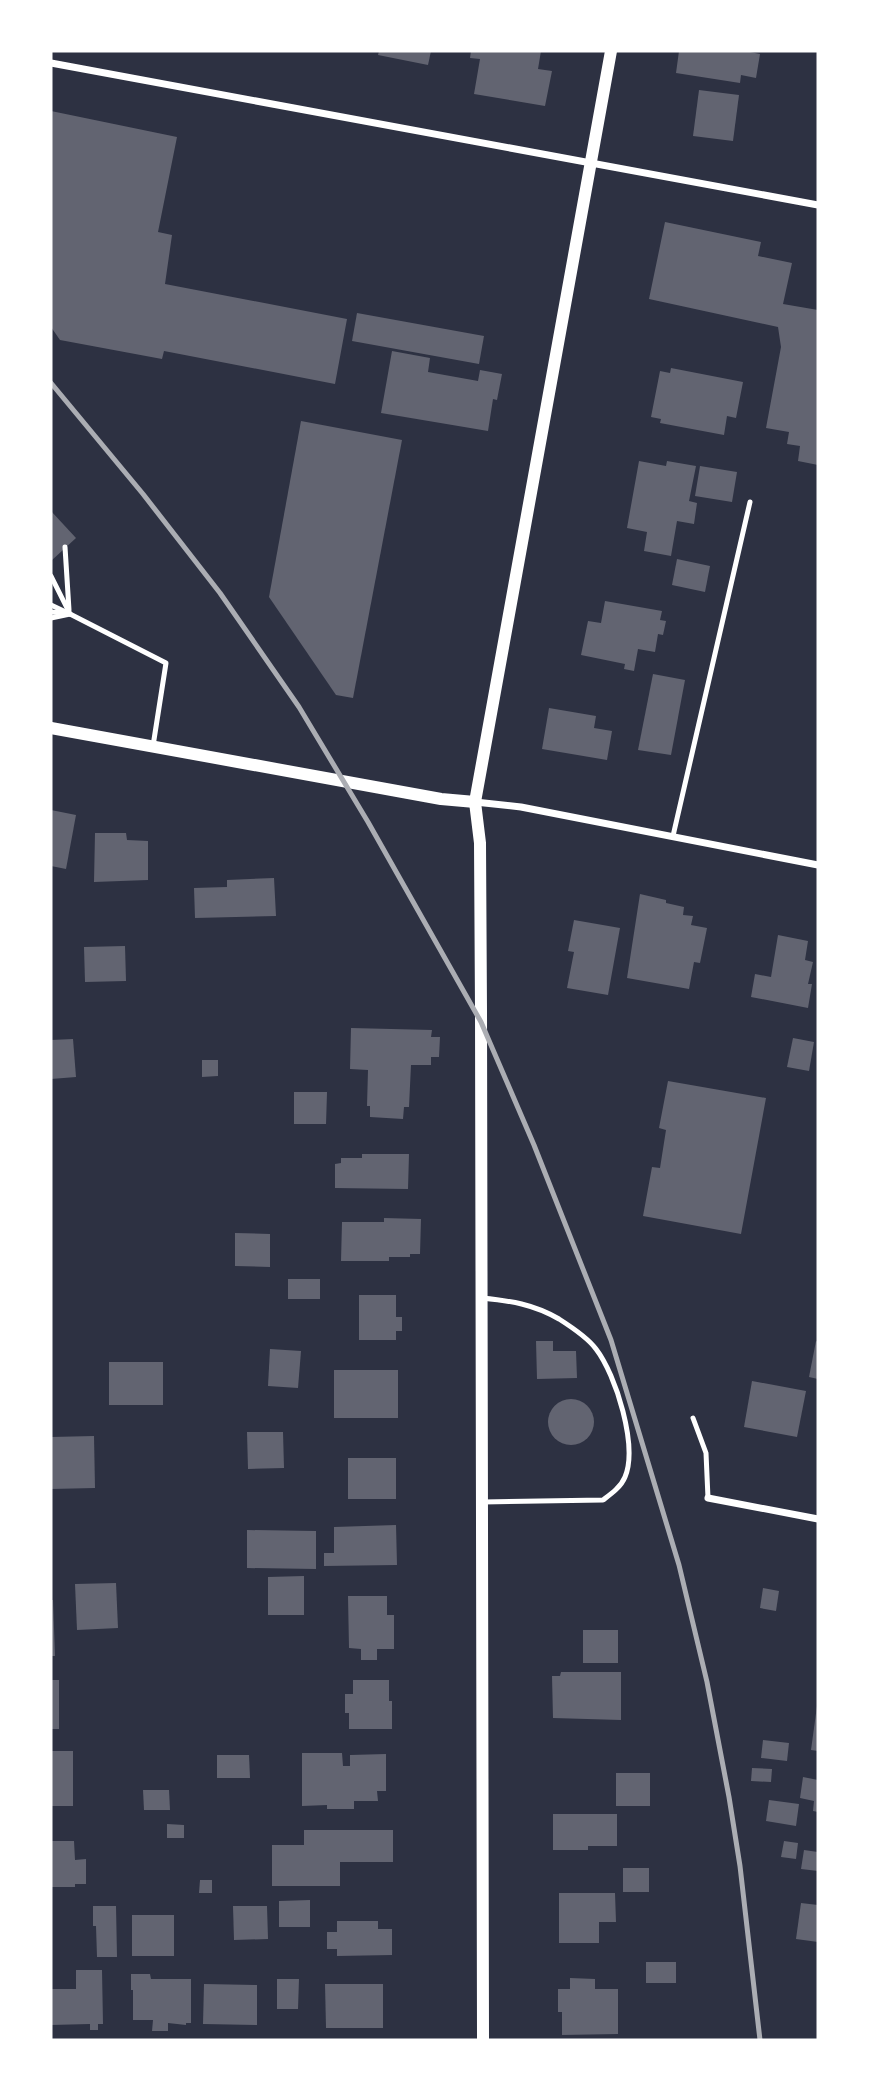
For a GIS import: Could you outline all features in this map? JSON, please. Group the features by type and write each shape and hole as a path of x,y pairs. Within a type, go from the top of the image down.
{"street":[{"path":"483,2040 480,843 475,802 611,51"},
{"path":"51,63 818,205"},
{"path":"51,728 441,799 521,807 818,865"},
{"path":"708,1499 818,1519"}],"lane":[{"path":"673,836 750,502"},
{"path":"65,547 70,614"},
{"path":"51,576 70,614"},
{"path":"51,606 166,663 153,746"},
{"path":"51,615 70,614"},
{"path":"481,1298 523,1302 560,1319 596,1347 608,1368 626,1420 629,1455 626,1476 618,1488 603,1500 481,1502"},
{"path":"693,1418 706,1453 708,1499"}],"building":[{"path":"379,51 431,51 428,65 378,55"},
{"path":"471,51 541,51 538,69 552,71 545,106 474,94 480,59 470,58"},
{"path":"679,51 745,51 760,54 756,78 741,75 740,83 676,73"},
{"path":"699,90 739,95 733,141 693,136"},
{"path":"51,111 177,137 158,232 172,235 165,284 347,319 335,384 164,351 162,359 60,340 51,327"},
{"path":"665,222 761,242 758,256 792,263 783,304 818,310 818,465 798,461 800,446 787,444 789,432 766,428 781,347 778,327 649,299"},
{"path":"357,313 484,336 479,364 352,341"},
{"path":"392,351 430,358 428,372 478,381 480,370 502,374 497,400 493,399 488,431 381,413"},
{"path":"671,368 743,382 736,418 727,416 724,435 660,423 661,419 651,417 660,371 670,373"},
{"path":"301,421 402,440 353,698 336,695 269,597"},
{"path":"639,461 666,466 667,461 696,466 689,501 697,503 694,524 677,521 671,556 644,551 647,532 627,528"},
{"path":"700,466 737,472 732,502 695,496"},
{"path":"51,511 76,538 51,561"},
{"path":"677,559 710,566 705,592 672,585"},
{"path":"605,601 662,611 660,620 666,621 663,635 658,634 655,652 638,649 634,671 624,669 625,664 581,655 588,621 601,623"},
{"path":"653,674 685,680 671,755 638,750"},
{"path":"549,708 596,716 594,728 612,731 607,760 542,749"},
{"path":"51,810 76,815 66,869 51,866"},
{"path":"95,833 126,833 127,840 148,841 148,880 94,882"},
{"path":"274,878 276,916 195,918 194,888 227,887 227,880"},
{"path":"640,894 684,907 683,915 693,916 691,925 707,928 700,963 694,962 689,989 627,978"},
{"path":"574,920 620,928 608,995 567,988 574,952 568,951"},
{"path":"778,935 808,941 805,960 813,962 808,984 812,984 808,1008 751,997 755,974 771,977"},
{"path":"125,946 126,981 85,982 84,947"},
{"path":"351,1028 432,1030 431,1037 440,1037 439,1057 431,1057 431,1065 411,1065 409,1107 404,1107 403,1119 370,1117 370,1106 367,1106 368,1070 350,1069"},
{"path":"793,1038 814,1042 809,1071 787,1067"},
{"path":"73,1039 76,1077 51,1079 51,1040"},
{"path":"202,1060 218,1060 218,1076 202,1077"},
{"path":"668,1081 766,1098 741,1234 643,1216 652,1167 660,1168 666,1130 659,1128"},
{"path":"294,1092 327,1092 326,1124 294,1124"},
{"path":"362,1154 409,1154 408,1189 335,1188 335,1164 341,1163 341,1158 362,1158"},
{"path":"384,1218 421,1219 420,1254 389,1257 389,1261 341,1261 342,1222 384,1222"},
{"path":"235,1233 270,1234 270,1267 235,1266"},
{"path":"288,1279 320,1279 320,1299 288,1299"},
{"path":"359,1295 396,1295 396,1317 402,1317 402,1331 396,1331 396,1340 359,1340"},
{"path":"536,1341 553,1341 553,1351 576,1351 577,1378 537,1379"},
{"path":"816,1341 818,1342 818,1379 809,1377"},
{"path":"270,1349 301,1351 298,1388 268,1386"},
{"path":"109,1362 163,1362 163,1405 109,1405"},
{"path":"334,1370 398,1370 398,1418 334,1418"},
{"path":"752,1381 806,1391 797,1437 744,1427"},
{"path":"571,1399 587,1406 594,1422 587,1438 571,1445 555,1438 548,1422 555,1406"},
{"path":"247,1432 283,1432 284,1468 248,1469"},
{"path":"94,1436 95,1488 51,1489 51,1437"},
{"path":"348,1458 396,1458 396,1499 348,1499"},
{"path":"396,1525 397,1565 324,1566 324,1553 334,1553 334,1527"},
{"path":"247,1530 316,1531 316,1569 247,1568"},
{"path":"304,1576 304,1615 268,1615 268,1577"},
{"path":"116,1583 118,1628 77,1630 75,1584"},
{"path":"763,1588 779,1591 776,1611 760,1608"},
{"path":"348,1596 387,1596 387,1615 394,1615 394,1649 377,1649 377,1660 361,1660 361,1649 349,1648"},
{"path":"53,1600 55,1656 51,1656"},
{"path":"583,1630 618,1630 618,1663 583,1663"},
{"path":"561,1672 621,1672 621,1720 553,1718 552,1676 560,1676"},
{"path":"51,1680 59,1680 59,1729 51,1729"},
{"path":"353,1680 389,1680 392,1729 349,1729 349,1713 345,1713 345,1694 353,1694"},
{"path":"818,1706 818,1751 811,1750"},
{"path":"763,1740 789,1743 787,1761 761,1758"},
{"path":"51,1751 73,1751 73,1806 51,1806"},
{"path":"302,1753 342,1753 343,1766 350,1766 350,1755 386,1754 386,1791 377,1791 378,1801 354,1801 354,1809 327,1809 327,1805 302,1806"},
{"path":"217,1755 249,1755 250,1778 217,1778"},
{"path":"752,1768 772,1769 771,1782 751,1781"},
{"path":"616,1773 650,1773 650,1806 616,1806"},
{"path":"803,1777 818,1780 818,1812 813,1811 814,1801 800,1798"},
{"path":"143,1790 169,1790 170,1810 144,1810"},
{"path":"769,1800 799,1804 796,1826 766,1821"},
{"path":"553,1814 617,1814 617,1846 588,1846 588,1850 553,1850"},
{"path":"167,1824 184,1825 184,1838 167,1838"},
{"path":"304,1830 393,1830 393,1862 340,1862 340,1886 272,1886 272,1845 304,1845"},
{"path":"51,1841 74,1841 75,1860 86,1859 86,1884 51,1887"},
{"path":"784,1841 798,1843 796,1859 781,1857"},
{"path":"804,1850 818,1852 818,1871 801,1869"},
{"path":"623,1868 649,1868 649,1892 623,1892"},
{"path":"200,1880 212,1880 212,1893 199,1893"},
{"path":"559,1893 615,1893 616,1922 599,1922 599,1943 559,1943"},
{"path":"310,1900 310,1927 279,1927 279,1901"},
{"path":"801,1903 818,1905 818,1942 796,1939"},
{"path":"93,1906 116,1906 117,1957 97,1957"},
{"path":"233,1906 267,1906 268,1939 234,1940"},
{"path":"132,1915 174,1915 174,1956 132,1956"},
{"path":"337,1921 378,1921 378,1929 392,1929 392,1955 337,1956 337,1949 327,1949 327,1932 337,1932"},
{"path":"646,1962 676,1962 676,1983 646,1983"},
{"path":"76,1970 102,1970 103,2024 98,2024 98,2030 90,2030 90,2024 51,2025 51,1989 76,1989"},
{"path":"131,1974 150,1974 151,1979 191,1979 191,2023 168,2023 168,2031 152,2031 153,2020 133,2020"},
{"path":"570,1978 595,1979 595,1989 618,1989 618,2034 562,2035 558,1989 570,1989"},
{"path":"277,1979 299,1979 298,2009 277,2009"},
{"path":"204,1984 257,1985 257,2025 203,2024"},
{"path":"325,1984 383,1984 383,2028 326,2028"}],"railway":[{"path":"51,383 220,593 299,707 368,822 481,1022 534,1145 611,1340 679,1565 707,1682 729,1797 740,1866 760,2040"}]}
